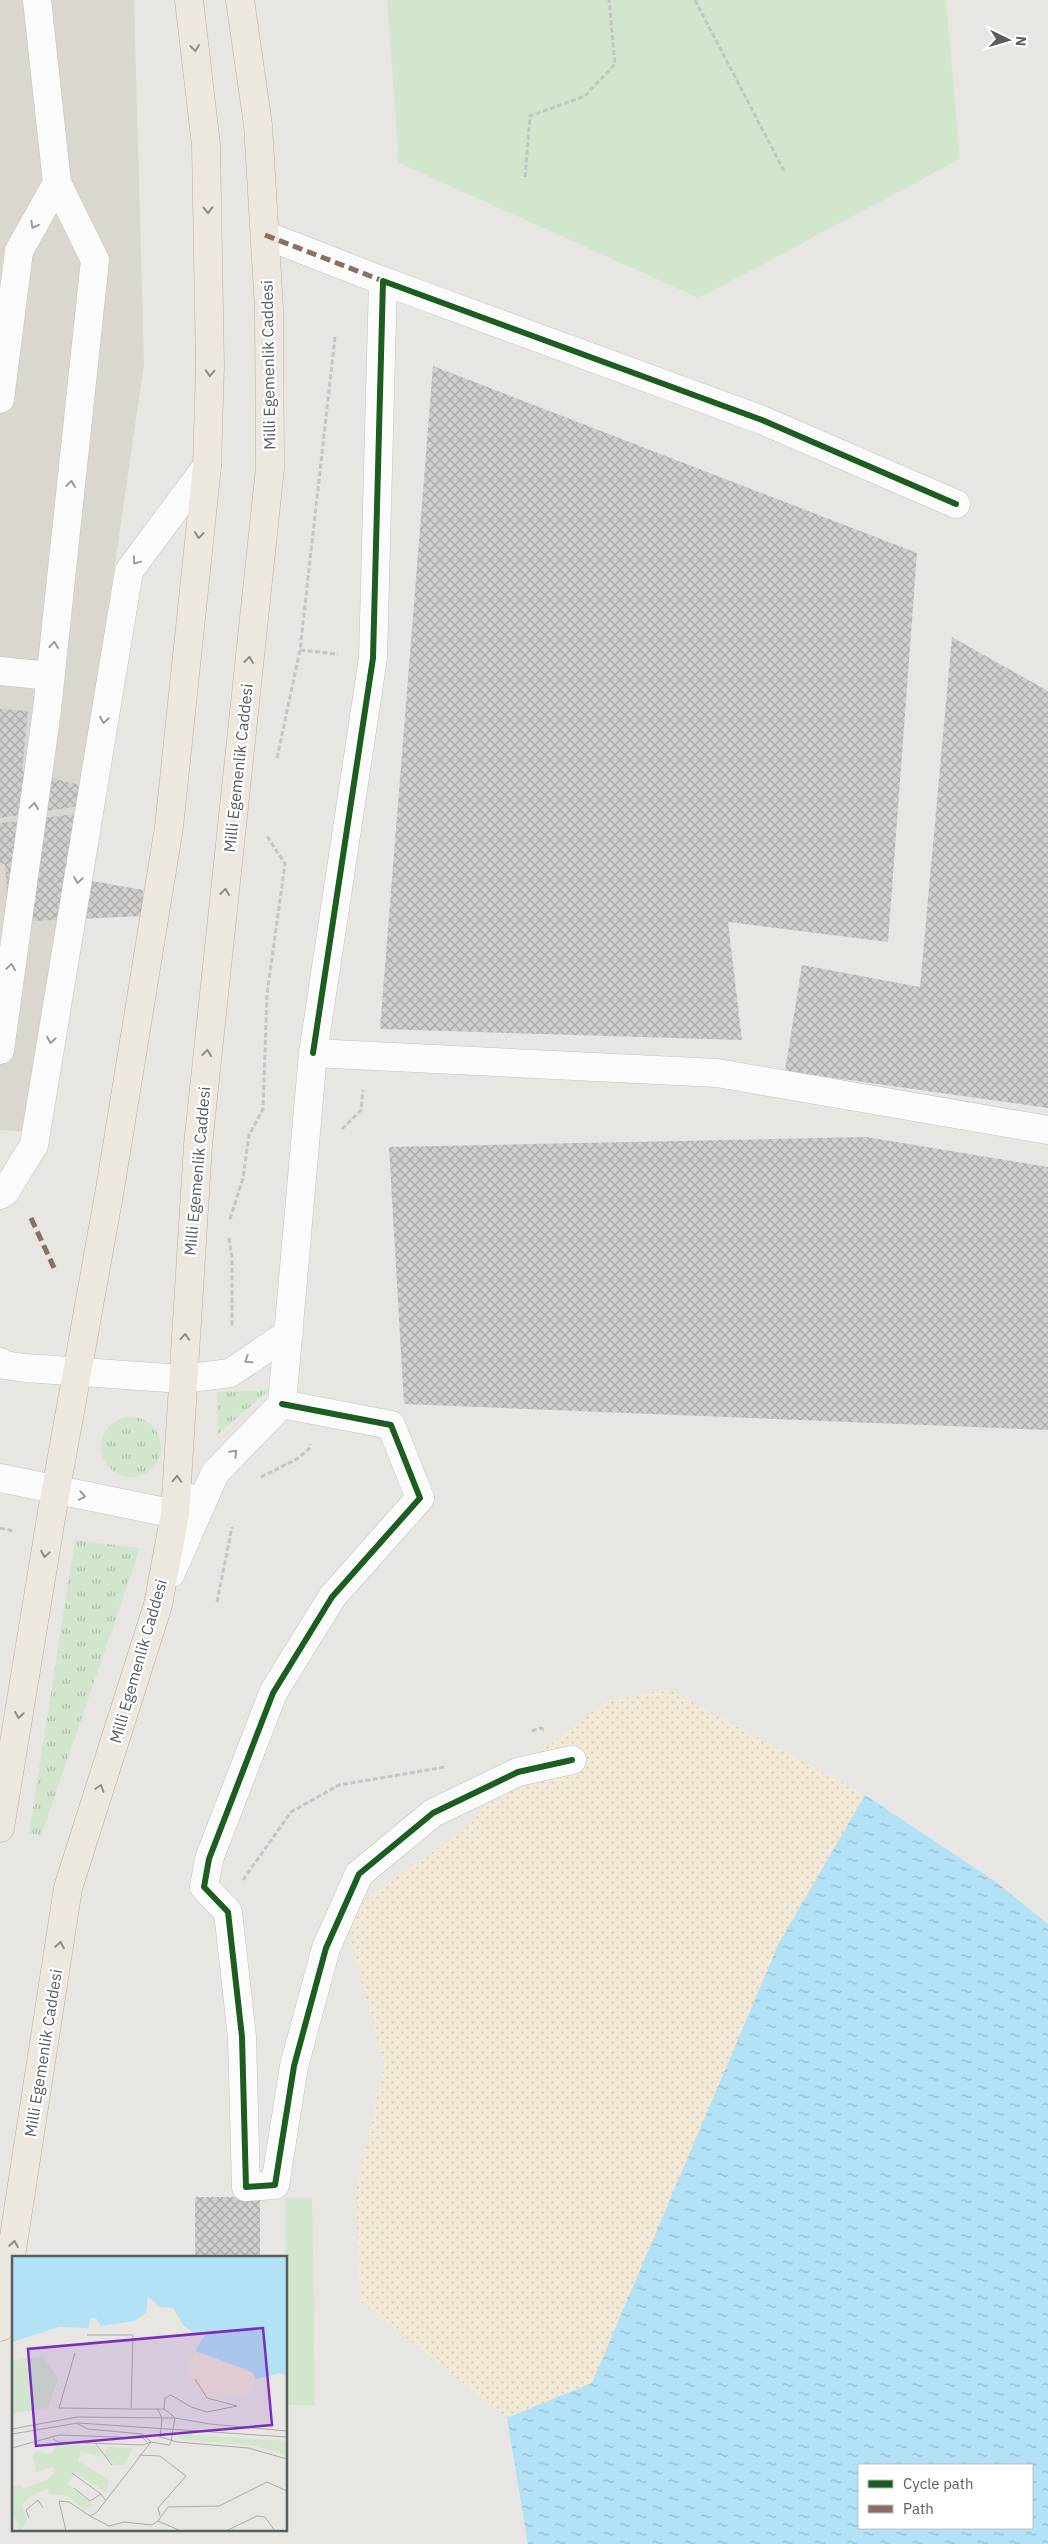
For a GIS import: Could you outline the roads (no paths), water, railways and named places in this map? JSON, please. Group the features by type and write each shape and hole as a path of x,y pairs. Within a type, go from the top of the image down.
{"highway":[{"path":"0,1828 56,1490 110,1189 168,827 207,466 210,366 206,145 189,0"},
{"name":"Milli Egemenlik Caddesi","path":"0,2327 68,1888 158,1605 175,1514 198,1145 270,468 269,310 258,125 240,0"}],"street":[{"path":"0,1050 50,676 96,260 57,183 38,0"},
{"path":"0,399 19,251 57,183"},
{"path":"264,235 383,281 762,420 956,504"},
{"path":"0,1478 175,1514 282,1404 313,1052 373,658 383,281"},
{"path":"0,1195 5,1192 34,1145 129,571 207,466"},
{"path":"0,671 50,676"},
{"path":"313,1052 718,1072 1048,1130"},
{"path":"0,1362 4,1365 182,1380 230,1373 289,1333"},
{"path":"282,1404 391,1425 420,1498 332,1597 274,1693 209,1859 204,1887 228,1912 242,2037 246,2187 275,2185 294,2066 326,1948 358,1874 433,1813 518,1772 572,1760"},
{"path":"158,1605 190,1525 215,1473"}],"water":[{"path":"865,1795 996,1882 1048,1924 1048,2544 528,2544 507,2418 592,2383 779,1943"}]}
